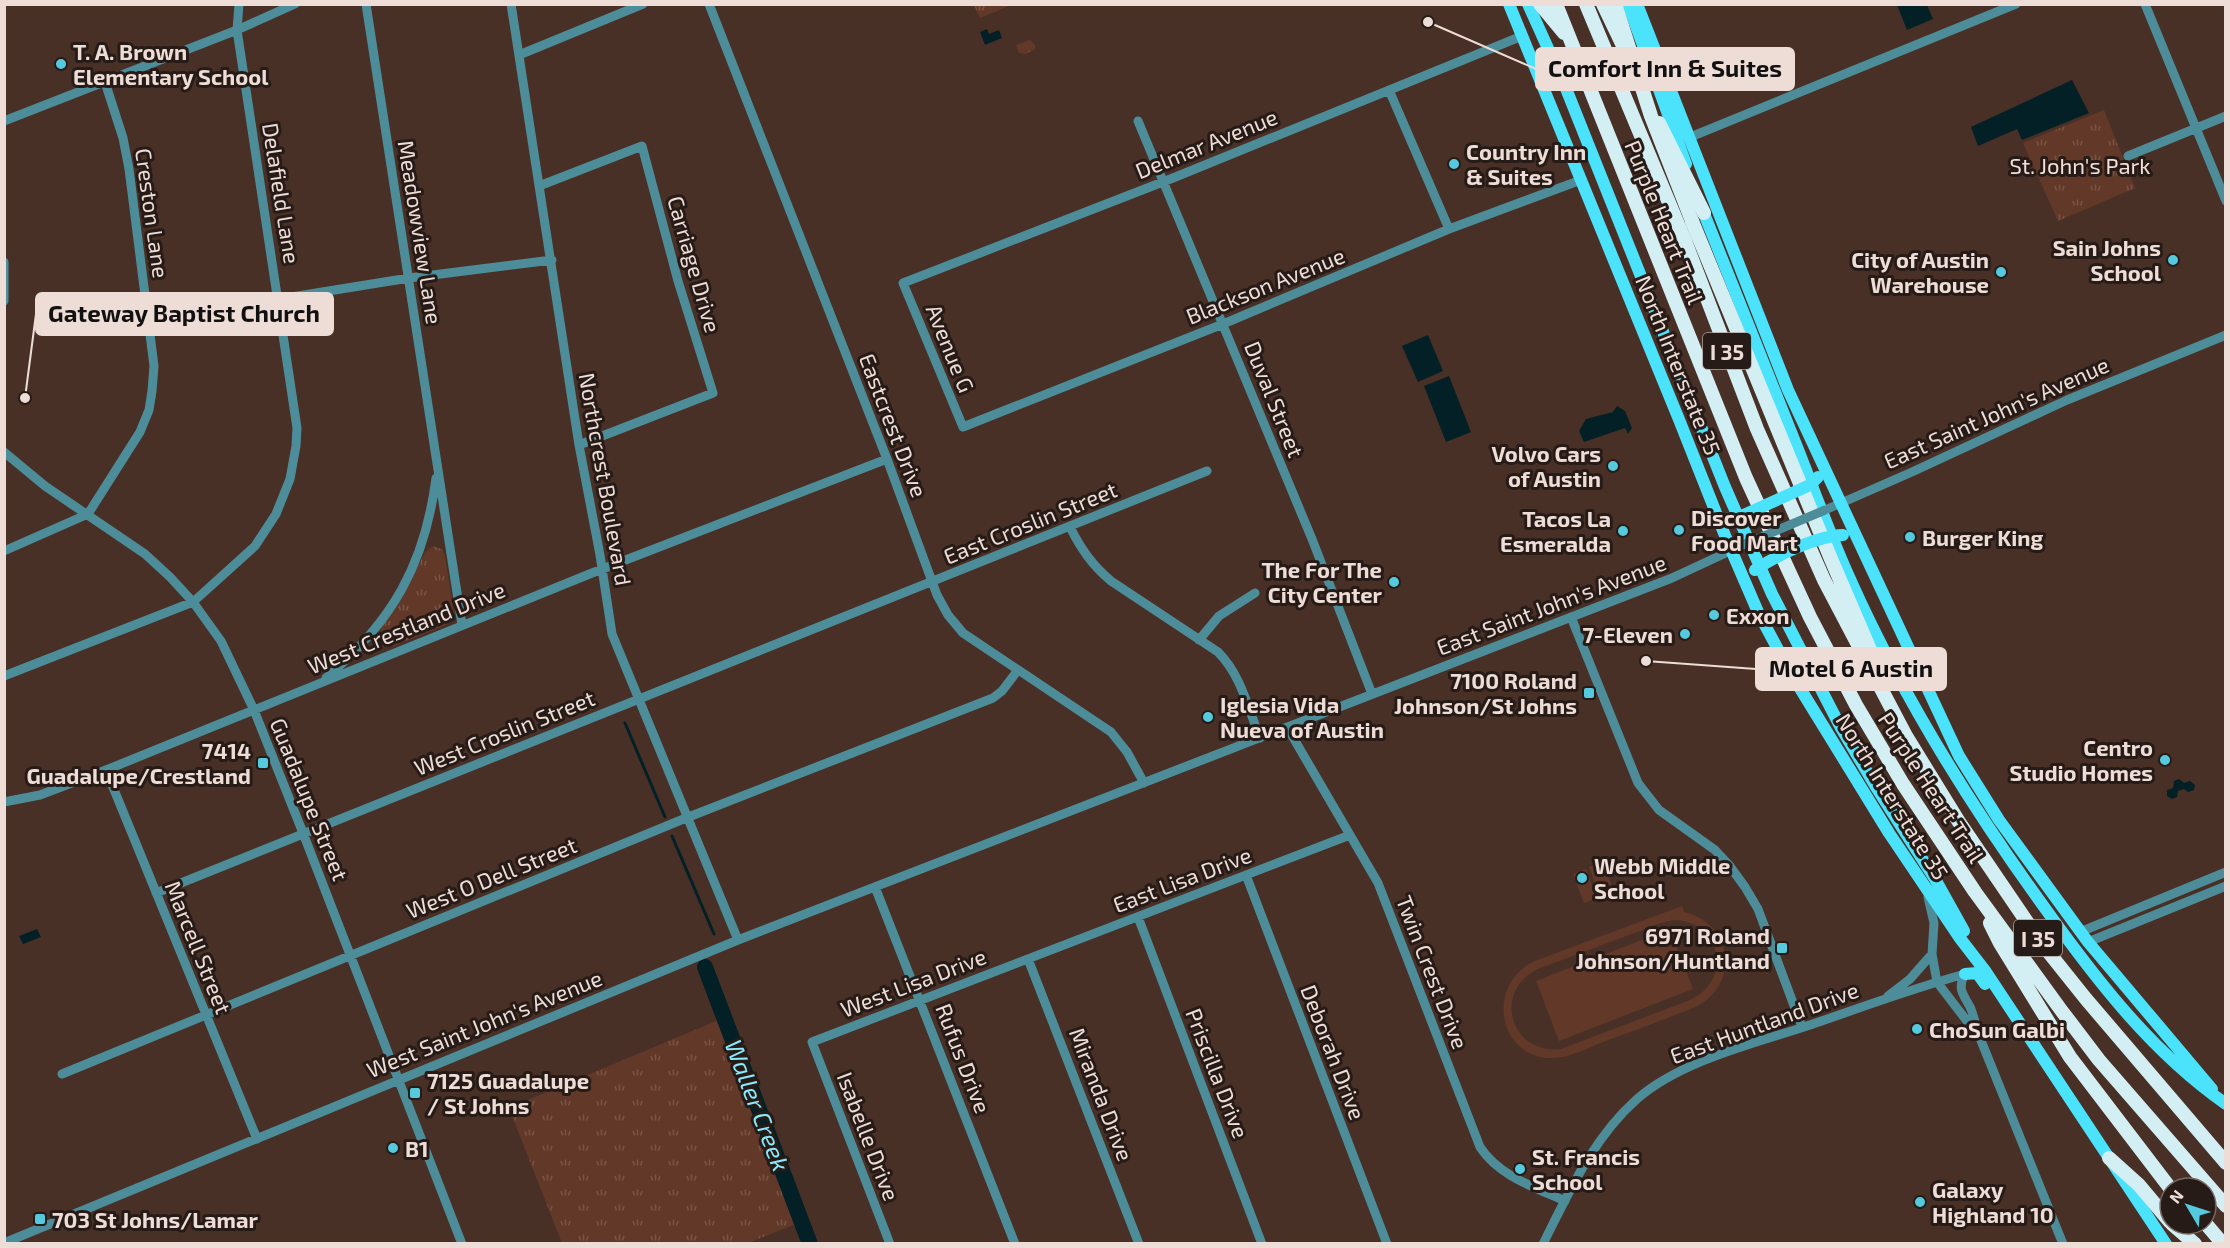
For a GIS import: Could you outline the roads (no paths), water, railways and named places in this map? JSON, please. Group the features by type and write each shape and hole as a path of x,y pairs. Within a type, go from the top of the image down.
{"highway":[{"path":"1540,4 1570,40"},
{"name":"Purple Heart Trail","path":"1556,4 1724,426 1787,570 1874,737 1975,892 2099,1060 2226,1206"},
{"name":"Purple Heart Trail","path":"1586,4 1685,241 1757,429 1824,580 1881,692 1959,822 2042,944 2226,1163"},
{"path":"1603,4 1704,213"},
{"path":"1615,4 1669,165 1871,652 1881,692"},
{"path":"1975,892 2000,944 2049,1024 2076,1065 2161,1176"},
{"path":"2109,1158 2139,1185 2158,1208"}],"main road":[{"name":"North Interstate 35","path":"1509,4 1714,510 1758,612 1790,672 1918,876 1986,972 2166,1244"},
{"path":"1528,4 1565,86 1725,487 1772,594 1841,728 1935,879 1986,972"},
{"path":"1628,4 1704,213 1850,579 1905,687 1944,757 2034,893 2095,976 2142,1031 2196,1083 2226,1103"},
{"path":"1637,4 1788,390 1959,756 1999,820 2084,937 2226,1103"},
{"path":"1714,510 1729,518 1737,518 1810,485 1818,477 1822,464"},
{"path":"1748,586 1755,570 1798,548 1831,535 1843,534 1861,545"},
{"path":"1965,974 1972,972 1980,976 2103,1163 2160,1244"}],"street":[{"name":"Delafield Lane","path":"193,602 255,546 276,514 290,478 297,428 237,30 239,4"},
{"path":"4,121 237,30 296,4"},
{"name":"Meadowview Lane","path":"366,4 462,625"},
{"name":"Northcrest Boulevard","path":"512,4 579,445 612,634 738,940"},
{"path":"519,55 643,4"},
{"name":"Eastcrest Drive","path":"709,4 938,595 957,628 1111,732 1127,752 1144,783"},
{"path":"1688,138 2016,4"},
{"path":"2145,4 2226,201"},
{"name":"Delmar Avenue","path":"903,283 1163,182 1522,36"},
{"name":"Creston Lane","path":"88,514 140,432 149,410 154,366 129,169 123,138 105,82"},
{"path":"1389,90 1449,230"},
{"path":"2128,156 2226,116"},
{"name":"Duval Street","path":"1138,121 1312,539 1372,694"},
{"name":"Carriage Drive","path":"539,186 642,146 678,281 713,393 579,445"},
{"name":"Blackson Avenue","path":"963,427 1223,324 1449,230 1581,180"},
{"path":"279,299 409,278 552,260"},
{"path":"4,262 4,301"},
{"name":"Avenue G","path":"903,283 963,427"},
{"name":"East Saint John's Avenue","path":"980,845 1672,578 1912,472 2067,400 2226,334"},
{"name":"Guadalupe Street","path":"4,452 45,486 145,554 171,577 193,602 221,641 254,710 462,1244"},
{"name":"West Crestland Drive","path":"4,802 40,795 106,770 602,569 887,459"},
{"name":"Meadowview Lane","path":"320,683 369,637 402,592 416,564 426,532 438,465"},
{"name":"East Croslin Street","path":"868,607 1207,471"},
{"path":"4,551 88,514"},
{"path":"1070,527 1081,551 1111,581 1218,652 1232,668 1238,680 1260,738"},
{"path":"1198,640 1220,616 1255,593"},
{"path":"4,676 193,602"},
{"name":"West Croslin Street","path":"156,893 868,607"},
{"path":"1571,616 1638,783 1659,810 1715,850 1745,887 1758,909 1802,1027"},
{"name":"West O Dell Street","path":"62,1074 686,818 993,698 1002,691 1018,670"},
{"name":"Twin Crest Drive","path":"1287,727 1378,884 1480,1147 1495,1166 1512,1177 1565,1201"},
{"name":"Marcell Street","path":"106,770 256,1139"},
{"name":"East Lisa Drive","path":"1028,959 1350,835"},
{"name":"West Saint John's Avenue","path":"4,1243 738,940 980,845"},
{"path":"2084,937 2226,872"},
{"name":"Deborah Drive","path":"1246,875 1387,1244"},
{"path":"1918,876 1930,902 1934,923 1932,954 1937,982 1980,1038"},
{"name":"Rufus Drive","path":"875,886 1015,1244"},
{"path":"2084,937 2226,886"},
{"name":"Priscilla Drive","path":"1137,917 1262,1244"},
{"path":"1881,1001 1910,979 1932,954"},
{"name":"West Lisa Drive","path":"812,1042 1028,959"},
{"name":"Miranda Drive","path":"1028,959 1139,1244"},
{"path":"1965,974 1960,986 1962,995 1971,1009 1980,1038 2063,1244"},
{"name":"East Huntland Drive","path":"1543,1244 1598,1142 1638,1098 1659,1082 1736,1049 1965,974"},
{"name":"Isabelle Drive","path":"812,1042 890,1244"}],"water":[{"path":"1897,5 1927,5 1933,19 1907,30"},
{"path":"987,29 989,34 999,30 1002,38 985,45 980,32"},
{"path":"2072,80 2089,113 2022,140 2017,129 1978,146 1971,127"},
{"path":"1428,335 1443,371 1418,382 1402,346"},
{"path":"1449,376 1471,432 1446,442 1424,386"},
{"path":"1617,406 1625,411 1632,428 1628,434 1625,428 1584,442 1579,431 1586,419 1613,412"},
{"path":"2179,779 2184,783 2190,781 2195,785 2194,790 2178,791 2177,797 2172,799 2167,796 2167,790 2173,788 2174,781"},
{"path":"37,929 41,937 23,944 19,936"}],"waterway":[{"name":"Waller Creek","path":"625,723 665,817"},
{"name":"Waller Creek","path":"672,836 714,934"},
{"name":"Waller Creek","path":"705,967 810,1244"}],"place":[{"name":"Comfort Inn & Suites","path":"1428,22"},
{"name":"T. A. Brown Elementary School","path":"61,64"},
{"name":"Country Inn & Suites","path":"1454,164"},
{"name":"Sain Johns School","path":"2173,260"},
{"name":"City of Austin Warehouse","path":"2001,272"},
{"name":"Gateway Baptist Church","path":"25,398"},
{"name":"Volvo Cars of Austin","path":"1613,466"},
{"name":"Discover Food Mart","path":"1679,530"},
{"name":"Tacos La Esmeralda","path":"1623,531"},
{"name":"Burger King","path":"1910,537"},
{"name":"The For The City Center","path":"1394,582"},
{"name":"Exxon","path":"1714,615"},
{"name":"7-Eleven","path":"1685,634"},
{"name":"Motel 6 Austin","path":"1646,661"},
{"name":"7100 Roland Johnson/St Johns","path":"1589,693"},
{"name":"Iglesia Vida Nueva of Austin","path":"1208,717"},
{"name":"Centro Studio Homes","path":"2165,760"},
{"name":"7414 Guadalupe/Crestland","path":"263,763"},
{"name":"Webb Middle School","path":"1582,878"},
{"name":"6971 Roland Johnson/Huntland","path":"1782,948"},
{"name":"ChoSun Galbi","path":"1917,1029"},
{"name":"7125 Guadalupe / St Johns","path":"415,1093"},
{"name":"B1","path":"393,1148"},
{"name":"St. Francis School","path":"1520,1169"},
{"name":"Galaxy Highland 10","path":"1920,1202"},
{"name":"703 St Johns/Lamar","path":"40,1219"}],"park label":[{"name":"St. John's Park","path":"2080,165"}]}
